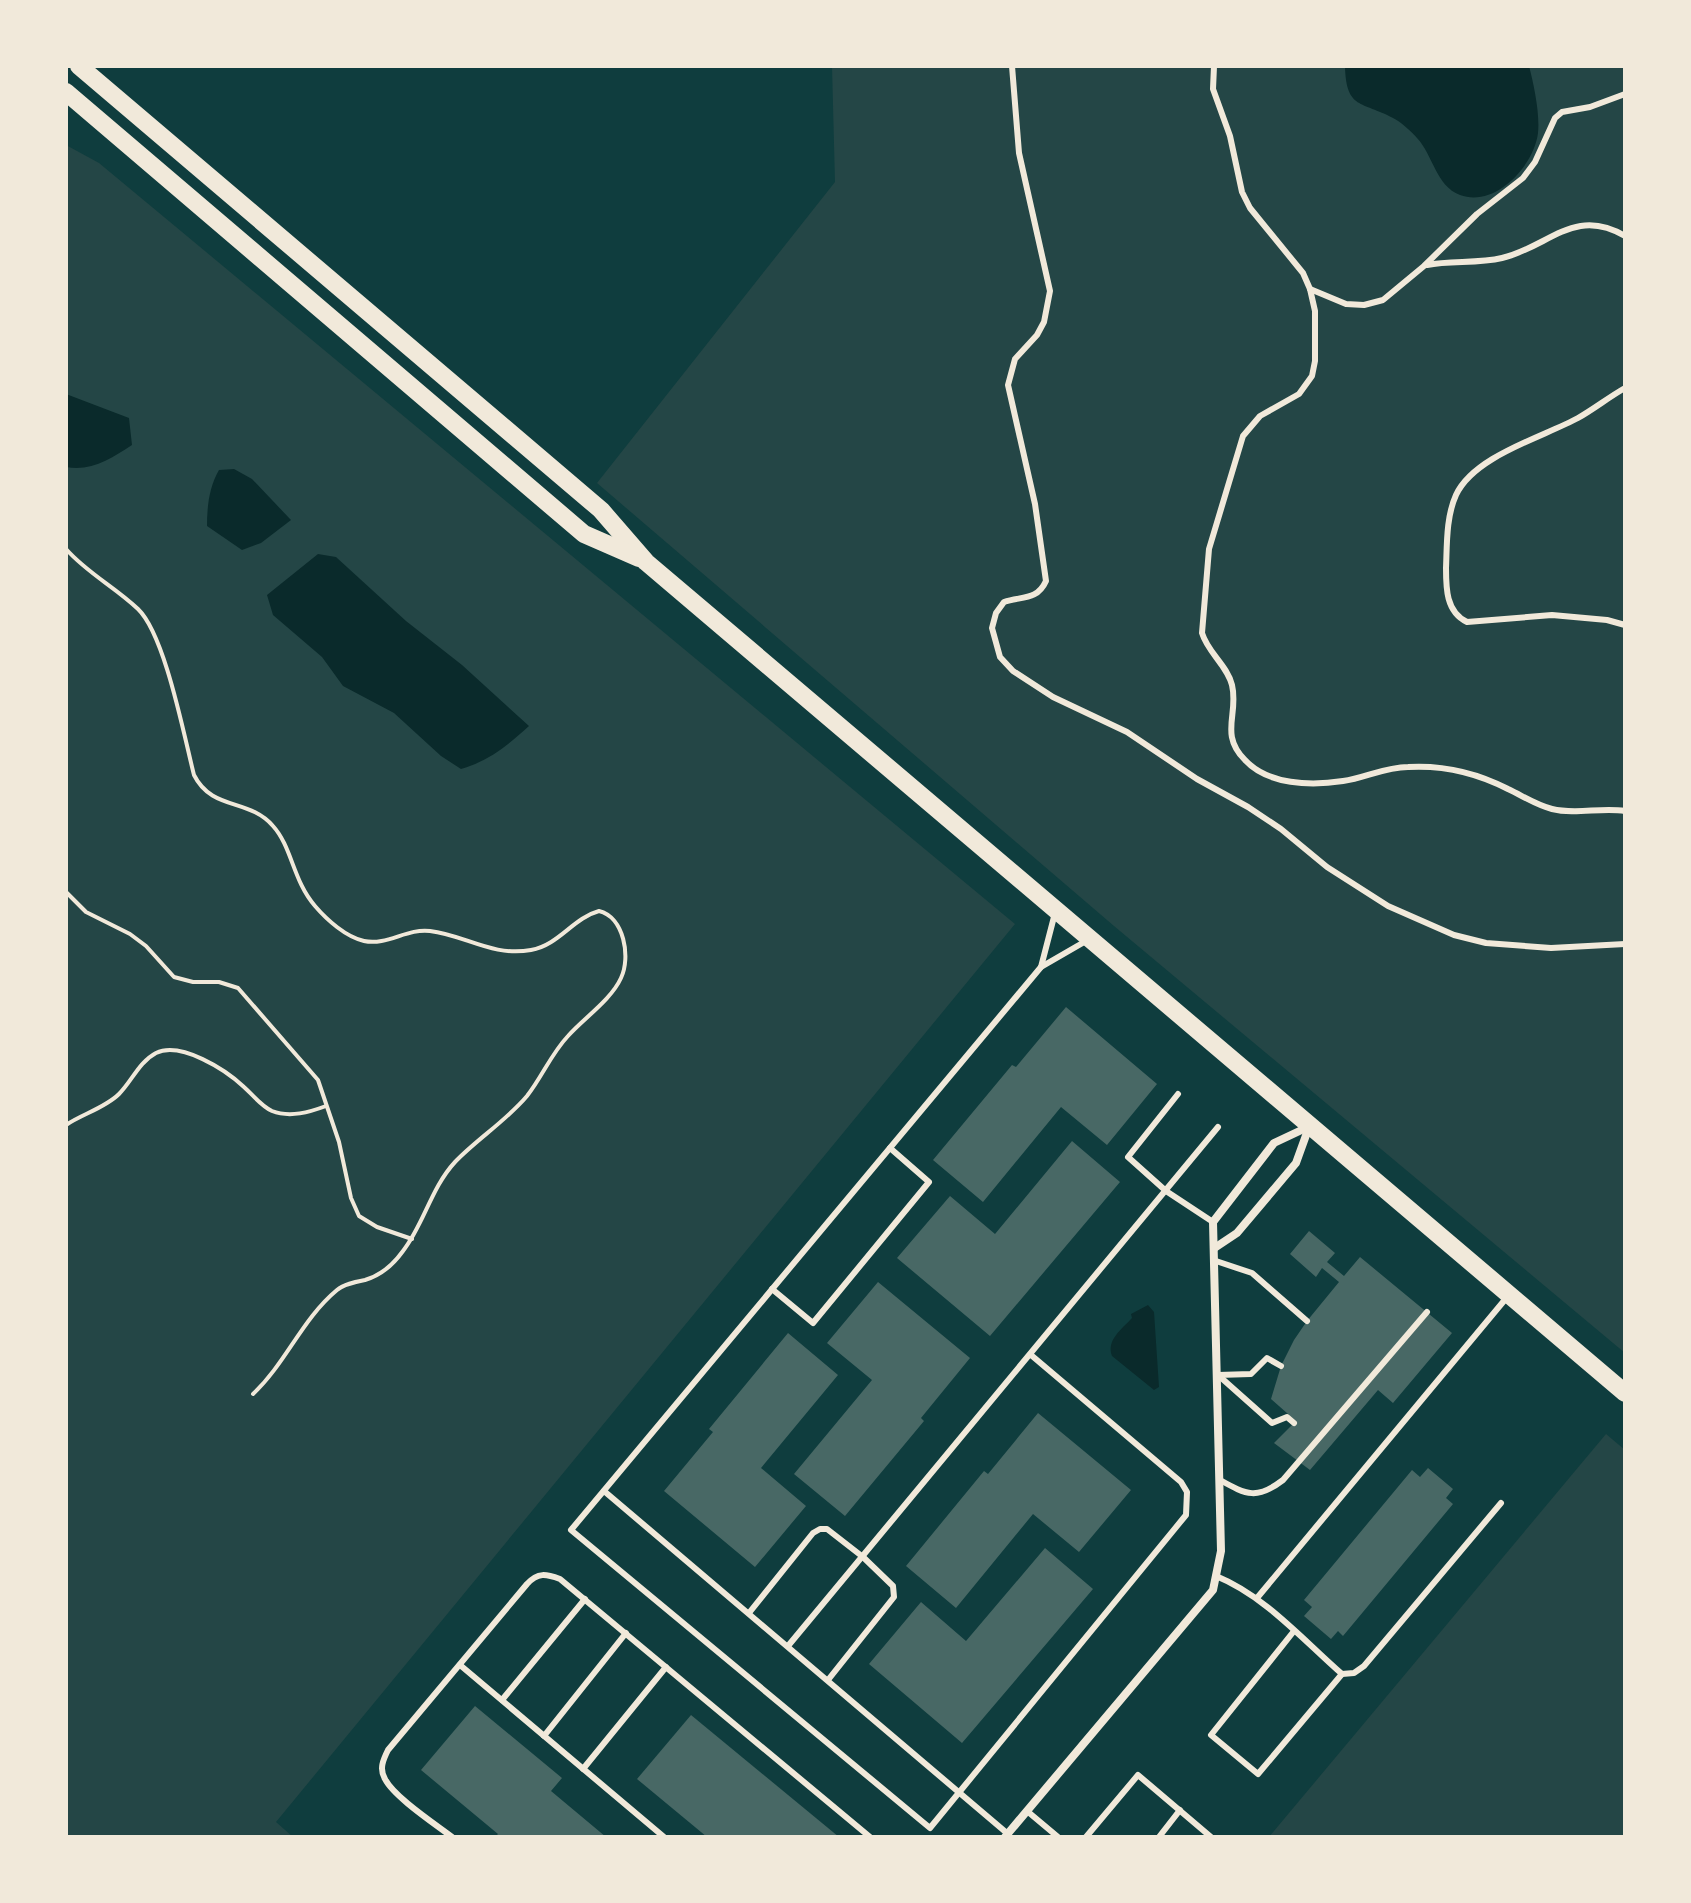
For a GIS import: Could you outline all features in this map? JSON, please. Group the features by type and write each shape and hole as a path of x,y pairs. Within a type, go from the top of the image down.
{"main road":[{"path":"79,66 601,510 646,562 1625,1393"},
{"path":"66,92 584,534 646,562"}],"street":[{"path":"1007,1835 1213,1590 1221,1551 1213,1222 1274,1143 1309,1127"},
{"path":"1216,1247 1237,1233 1296,1163 1309,1127"}],"lane":[{"path":"1012,66 1019,153 1050,291 1044,322 1037,335 1015,359 1008,385 1035,504 1046,581 1042,590 1035,595 1004,602 996,613 992,628 1000,657 1033,686 1127,732 1197,779 1268,820 1355,886 1419,922 1454,935 1521,947 1583,948 1625,944"},
{"path":"1214,66 1213,89 1230,136 1242,192 1250,208 1303,273 1310,289 1316,324 1312,376 1299,394 1260,416 1243,436 1209,549 1202,633 1205,644 1228,673 1234,696 1230,734 1236,749 1256,770 1287,781 1344,781 1388,768 1461,770 1552,809 1569,812 1625,811"},
{"path":"1310,289 1346,304 1364,305 1383,300 1523,178 1535,162 1555,118 1562,112 1590,107 1625,94"},
{"path":"1424,266 1507,257 1577,226 1590,224 1604,226 1625,236"},
{"path":"1625,388 1579,418 1510,450 1466,481 1456,494 1451,510 1446,587 1454,612 1467,622 1552,615 1607,620 1625,625"},
{"path":"1041,967 1056,911"},
{"path":"1031,1355 1181,1482 1187,1492 1188,1506 1181,1524 930,1828 571,1530 1041,967 1089,939"},
{"path":"1178,1094 1128,1157 1166,1191 1213,1222"},
{"path":"788,1646 1218,1127"},
{"path":"772,1289 813,1323 929,1182 890,1148"},
{"path":"1216,1261 1252,1273 1307,1321"},
{"path":"1257,1598 1509,1295"},
{"path":"1220,1480 1244,1494 1267,1493 1283,1480 1427,1312"},
{"path":"1218,1375 1251,1374 1267,1358 1281,1366"},
{"path":"1218,1375 1272,1423 1287,1417 1294,1423"},
{"path":"604,1491 960,1791 1007,1835"},
{"path":"1294,1631 1211,1735 1258,1774 1342,1674 1354,1673 1364,1666 1501,1503"},
{"path":"749,1613 813,1533 820,1529 827,1529 863,1557 893,1586 894,1597 828,1680"},
{"path":"452,1837 394,1790 383,1778 382,1763 388,1750 535,1576 547,1574 560,1579 585,1599 870,1837"},
{"path":"1216,1576 1242,1586 1342,1674"},
{"path":"502,1700 585,1599"},
{"path":"544,1736 626,1633"},
{"path":"460,1665 664,1837"},
{"path":"583,1769 666,1667"},
{"path":"1086,1837 1138,1775 1211,1837"},
{"path":"1159,1837 1180,1810"},
{"path":"1027,1811 1058,1837"}],"path":[{"path":"66,549 81,566 139,610 149,624 199,785 212,797 253,811 272,824 279,833 306,895 316,908 350,935 362,941 375,942 429,930 473,945 519,951 544,946 581,919 599,911 613,918 624,943 626,958 616,988 564,1040 525,1098 452,1165 412,1239 393,1264 382,1273 340,1287 313,1314 277,1367 253,1394"},
{"path":"66,892 86,912 130,934 146,946 174,977 193,982 219,982 238,988 318,1080 339,1142 351,1198 359,1216 377,1227 412,1239"},
{"path":"66,1125 119,1095 146,1060 167,1050 193,1055 212,1064 272,1111 297,1113 326,1106"}],"shaded area":[{"path":"832,66 1625,66 1625,1353 1114,926 597,483 835,182"},
{"path":"1345,66 1529,66 1538,117 1535,146 1521,171 1499,190 1473,197 1460,195 1445,185 1422,145 1409,130 1352,97"},
{"path":"66,145 99,163 1015,924 276,1822 293,1837 66,1837"},
{"path":"66,394 129,418 132,445 93,466 66,467"},
{"path":"234,469 252,479 291,520 261,543 242,550 207,526 209,497 219,470"},
{"path":"318,554 336,557 529,726 498,752 461,769 441,756 394,713 343,686 322,657 273,615 267,595"},
{"path":"1148,1305 1154,1312 1159,1387 1154,1390 1112,1356 1111,1350 1113,1340 1132,1318 1131,1314"},
{"path":"1606,1434 1625,1450 1625,1837 1269,1837"}],"building":[{"path":"1066,1007 1157,1084 1107,1145 1061,1107 983,1202 933,1160 1012,1065 1016,1067"},
{"path":"1072,1141 1120,1182 990,1336 897,1258 950,1196 995,1234"},
{"path":"1309,1231 1335,1253 1327,1262 1344,1276 1360,1257 1452,1333 1393,1403 1378,1390 1310,1470 1274,1443 1296,1421 1271,1399 1281,1366 1294,1340 1339,1282 1322,1268 1316,1277 1290,1254"},
{"path":"878,1282 970,1358 921,1418 924,1421 845,1516 794,1474 872,1380 827,1343"},
{"path":"788,1333 838,1375 761,1468 806,1506 755,1567 664,1491 713,1432 709,1429"},
{"path":"1038,1413 1131,1490 1079,1552 1033,1514 956,1608 906,1566 984,1471 988,1474"},
{"path":"1428,1468 1453,1489 1446,1498 1453,1504 1343,1636 1338,1631 1331,1639 1304,1616 1312,1607 1304,1600 1412,1470 1420,1477"},
{"path":"1045,1548 1093,1589 962,1743 869,1664 921,1602 966,1641"},
{"path":"475,1706 562,1778 551,1791 606,1837 495,1837 498,1834 421,1770"},
{"path":"691,1715 839,1837 707,1837 637,1779"}]}
